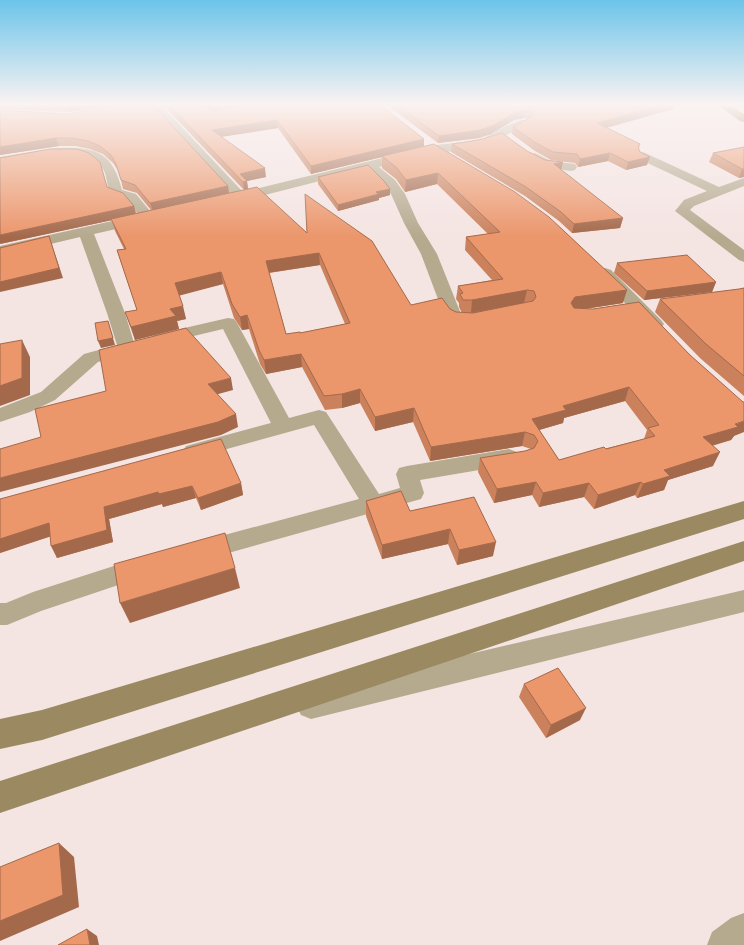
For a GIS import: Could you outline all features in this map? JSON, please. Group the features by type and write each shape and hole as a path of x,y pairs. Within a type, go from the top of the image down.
{"main road":[{"path":"0,734 42,725 744,510"},
{"path":"0,797 744,551"}],"street":[{"path":"197,149 241,196"},
{"path":"219,202 436,149"},
{"path":"436,149 456,162"},
{"path":"525,151 548,164 571,166"},
{"path":"0,161 28,155 72,152 94,154 108,166 116,192 132,197 154,216 86,233 0,251"},
{"path":"643,156 717,191"},
{"path":"371,166 390,183 398,194 411,223 429,254 449,307 455,317 462,320 471,320 494,316"},
{"path":"743,182 689,203 682,211 744,257"},
{"path":"86,233 116,313 127,348"},
{"path":"595,264 647,306 666,335"},
{"path":"618,311 647,306"},
{"path":"0,415 48,396 91,358 228,323 283,426"},
{"path":"176,455 319,417 374,504"},
{"path":"0,614 7,614 126,572 413,492 407,474 522,455"},
{"path":"188,734 744,602"},
{"path":"725,945 744,931"}],"building":[{"path":"49,149 77,149 89,153 100,162 107,187 123,193 134,206 0,235 0,158"},
{"path":"104,149 194,149 228,186 150,203 135,185 121,180 116,164 111,155"},
{"path":"211,149 239,149 265,168 240,174 247,181 243,182"},
{"path":"299,149 382,149 311,166"},
{"path":"412,149 443,149 515,192 549,217 627,290 575,297 571,303 574,308 593,309 639,302 690,355 744,402 744,421 735,424 738,427 703,437 720,452 664,470 670,476 643,484 641,482 598,495 589,483 543,493 536,482 497,489 480,458 525,451 534,448 538,441 534,435 525,432 431,447 414,408 375,417 360,389 342,394 324,396 301,354 264,360 247,315 240,317 232,304 221,272 175,283 183,306 170,309 176,316 131,327 125,312 137,310 117,250 126,249 111,219 257,187 307,233 305,194 372,241 411,305 442,298 450,309 456,312 473,313 533,301 536,297 534,291 527,290 472,300 463,300 460,294 463,293 458,286 503,279 466,237 500,232 438,173 406,180 396,167 382,156","holes":["319,253 350,323 300,333 286,334 266,261","629,387 659,425 648,428 655,436 606,449 604,447 559,460 532,419 566,410 563,406"]},
{"path":"461,149 524,149 545,160 563,162 554,164 623,218 574,224 561,212 526,187"},
{"path":"548,149 639,149 640,152 650,157 628,162 610,153 580,159 577,154 553,152"},
{"path":"733,149 744,149 744,169 742,169 713,153"},
{"path":"368,165 390,189 376,192 379,194 338,205 318,177"},
{"path":"49,236 59,268 0,282 0,248"},
{"path":"687,255 716,282 647,291 617,263"},
{"path":"744,288 744,376 706,344 660,299"},
{"path":"108,321 113,338 98,341 95,323"},
{"path":"186,328 231,378 208,384 236,414 218,422 0,478 0,449 41,437 35,409 106,391 99,350"},
{"path":"22,340 22,378 0,386 0,344"},
{"path":"221,439 241,483 198,498 192,486 159,494 158,492 104,507 107,530 51,546 49,523 0,539 0,499"},
{"path":"401,491 410,511 474,497 496,542 459,550 450,529 382,545 366,501"},
{"path":"225,533 235,568 120,603 114,564"},
{"path":"558,668 586,708 551,725 524,684"},
{"path":"59,843 63,895 0,921 0,867"},
{"path":"87,929 90,945 58,945"}]}
